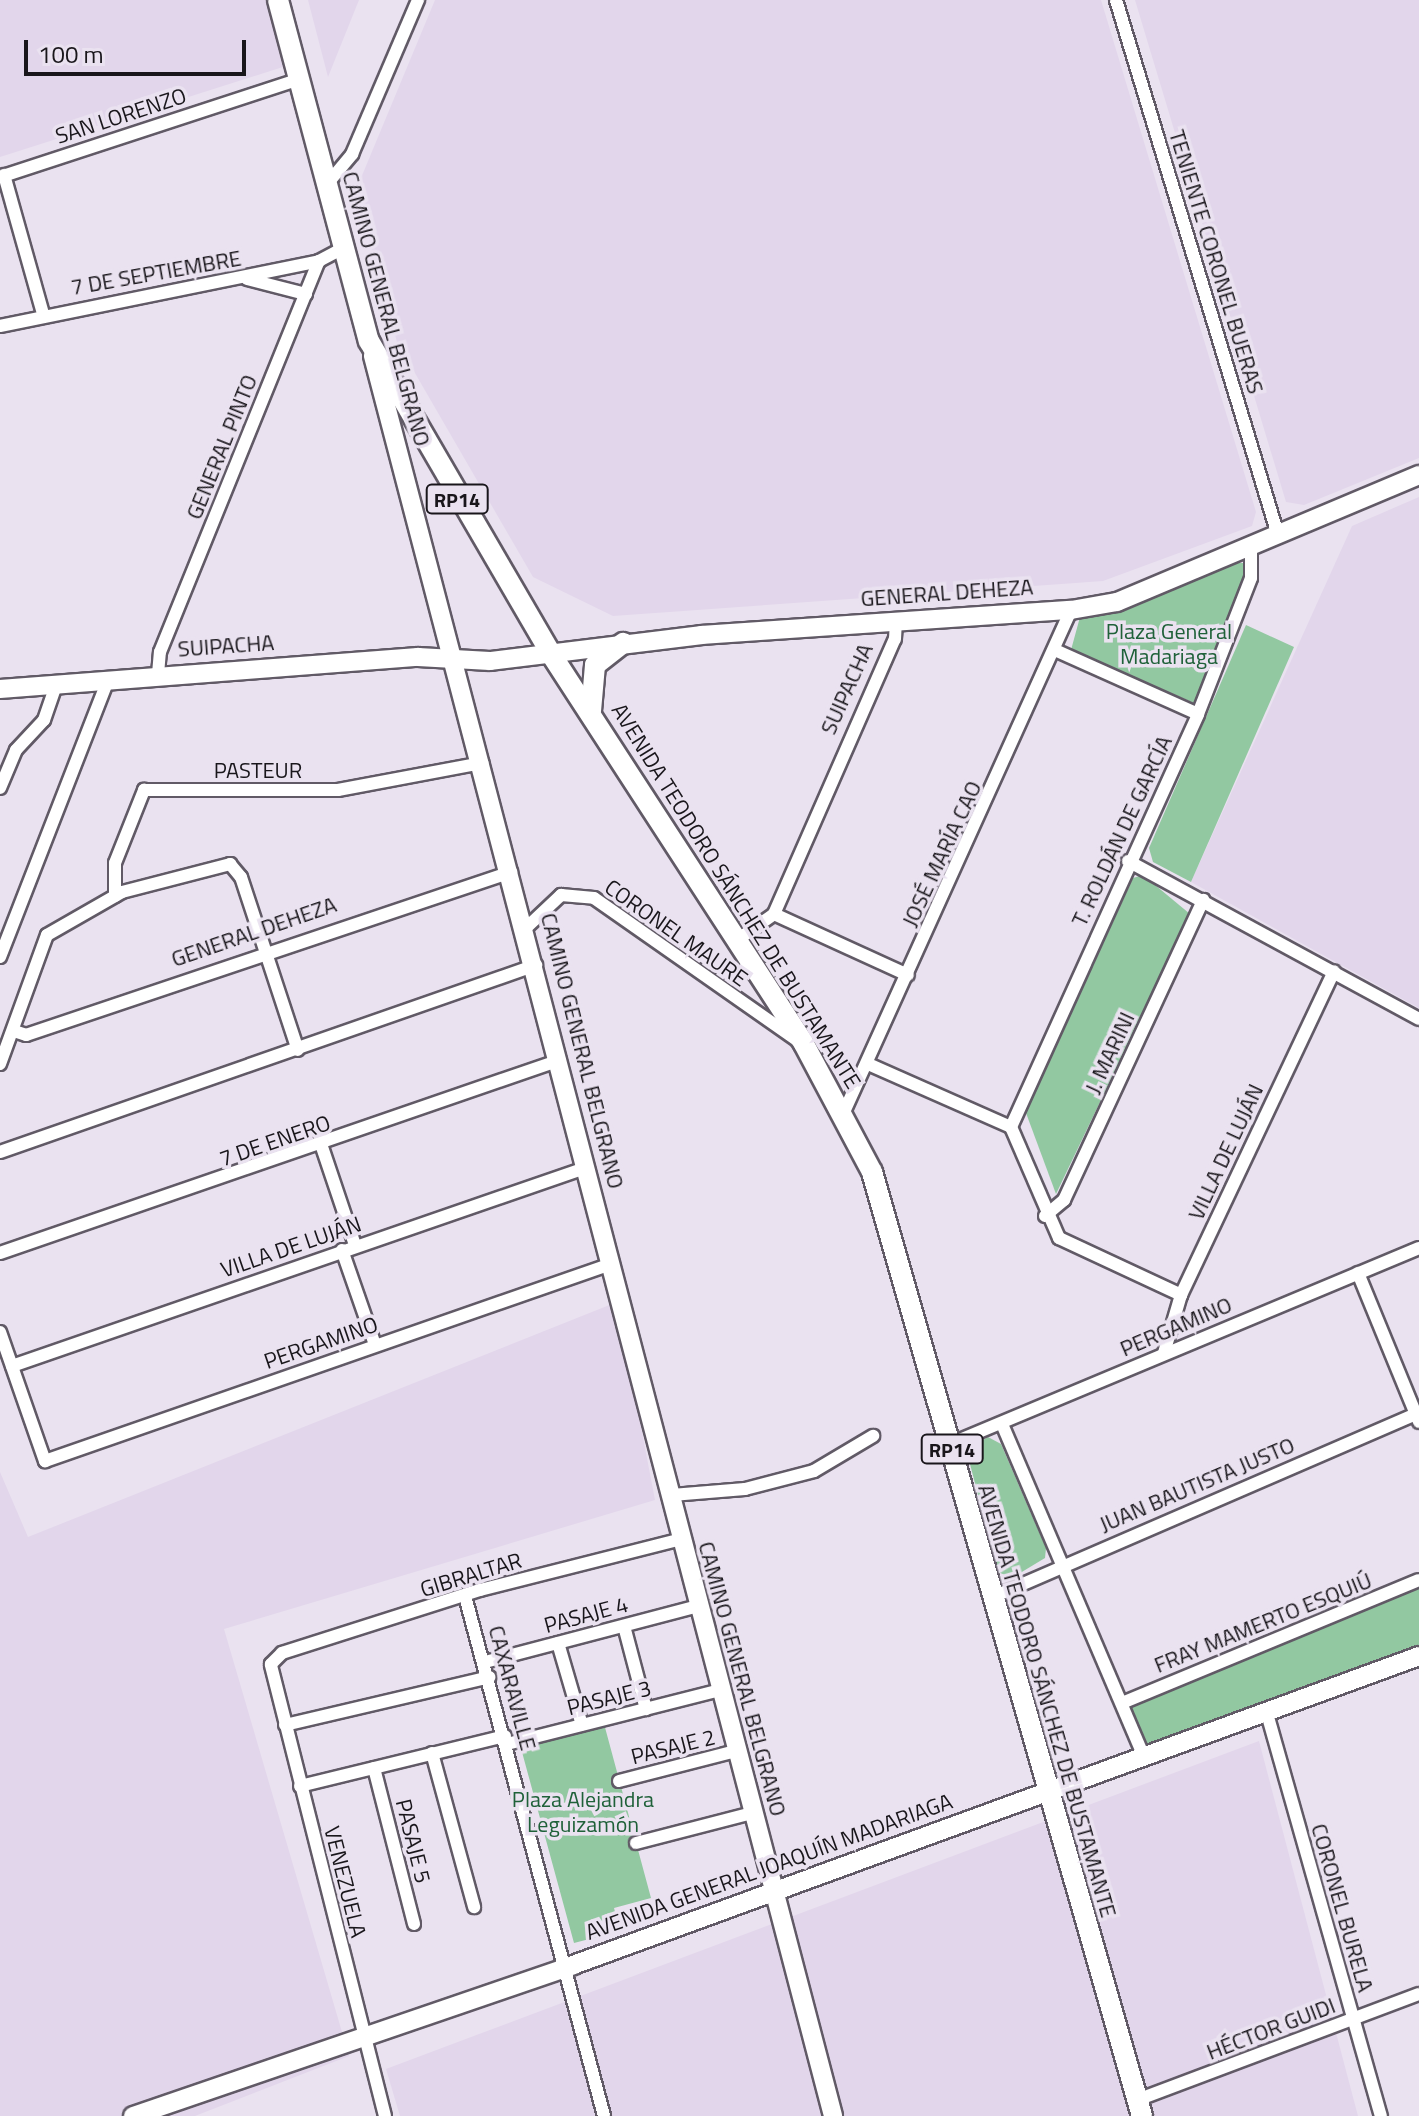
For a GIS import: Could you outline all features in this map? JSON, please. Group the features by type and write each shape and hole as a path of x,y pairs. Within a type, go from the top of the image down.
{"main road":[{"name":"CAMINO GENERAL BELGRANO","path":"278,0 369,341"},
{"name":"AVENIDA TEODORO SÁNCHEZ DE BUSTAMANTE","path":"369,341 551,654 740,938 844,1112 884,1204 1046,1791 1139,2108"},
{"path":"591,711 595,665 623,643"}],"street":[{"path":"328,183 352,154 418,0"},
{"name":"TENIENTE CORONEL BUERAS","path":"1116,0 1278,535"},
{"name":"SAN LORENZO","path":"2,176 299,79"},
{"path":"2,176 43,314"},
{"path":"319,261 343,248"},
{"name":"7 DE SEPTIEMBRE","path":"0,326 43,314 319,261"},
{"name":"GENERAL PINTO","path":"158,674 160,652 319,261"},
{"path":"240,278 306,294"},
{"name":"CAMINO GENERAL BELGRANO","path":"369,341 527,927 585,1168 833,2116"},
{"name":"GENERAL DEHEZA","path":"455,659 551,654 623,643 896,620 1071,610 1117,602 1419,475"},
{"name":"T. ROLDÁN DE GARCÍA","path":"1011,1127 1128,861 1198,714 1251,578 1251,547"},
{"name":"JOSÉ MARÍA CAO","path":"844,1112 1057,651 1071,610"},
{"name":"SUIPACHA","path":"774,914 895,639 896,620"},
{"path":"1057,651 1198,714"},
{"name":"SUIPACHA","path":"0,689 158,674 455,659"},
{"path":"0,957 108,680"},
{"path":"0,788 16,750 44,720 56,686"},
{"name":"PASTEUR","path":"115,896 115,863 144,790 338,790 482,763"},
{"path":"1128,861 1419,1019"},
{"path":"0,1064 40,951 55,929 115,896 230,864 298,1050"},
{"name":"GENERAL DEHEZA","path":"14,1031 26,1035 511,872"},
{"name":"CORONEL MAURE","path":"527,927 561,895 594,898 804,1044"},
{"name":"J. MARINI","path":"1045,1216 1064,1200 1203,900"},
{"path":"740,938 774,914 908,975"},
{"path":"1,1147 298,1050 536,965"},
{"name":"VILLA DE LUJÁN","path":"1164,1353 1181,1295 1334,971"},
{"name":"7 DE ENERO","path":"0,1253 322,1147 560,1060"},
{"path":"868,1064 1011,1127 1045,1216 1067,1244 1181,1295"},
{"path":"322,1147 375,1345"},
{"name":"VILLA DE LUJÁN","path":"12,1366 348,1247 585,1168"},
{"name":"PERGAMINO","path":"950,1444 1419,1248"},
{"name":"PERGAMINO","path":"12,1366 45,1461 611,1264"},
{"path":"1358,1273 1418,1417"},
{"path":"0,1332 12,1366"},
{"name":"JUAN BAUTISTA JUSTO","path":"993,1597 1061,1565 1418,1417"},
{"path":"1002,1424 1143,1755"},
{"path":"672,1495 745,1489 814,1471 873,1436"},
{"name":"GIBRALTAR","path":"275,1658 465,1596 681,1539"},
{"name":"FRAY MAMERTO ESQUIÚ","path":"1122,1703 1419,1580"},
{"name":"CAXARAVILLE","path":"465,1596 569,1966 604,2116"},
{"name":"PASAJE 4","path":"485,1662 698,1606"},
{"path":"624,1626 646,1709"},
{"path":"558,1643 582,1725"},
{"name":"AVENIDA GENERAL JOAQUÍN MADARIAGA","path":"133,2116 774,1893 1419,1656"},
{"name":"VENEZUELA","path":"275,1658 271,1671 385,2116"},
{"path":"285,1725 489,1677"},
{"name":"PASAJE 3","path":"300,1786 432,1753 582,1725 720,1690"},
{"name":"CORONEL BURELA","path":"1266,1710 1381,2116"},
{"name":"PASAJE 2","path":"619,1781 736,1751"},
{"path":"432,1753 474,1907"},
{"name":"PASAJE 5","path":"374,1768 414,1924"},
{"path":"636,1843 752,1813"},
{"name":"HÉCTOR GUIDI","path":"1139,2108 1419,1994"}],"shaded area":[{"path":"0,0 268,0 286,66 0,157"},
{"path":"308,0 359,0 328,77"},
{"path":"435,0 1101,0 1256,512 1252,526 1103,581 613,616 533,577 397,342 356,190"},
{"path":"1135,0 1419,0 1419,458 1304,505 1286,502"},
{"path":"1419,497 1419,1008 1191,882 1352,526"},
{"path":"617,1302 655,1500 224,1629 349,2056 195,2116 0,2116 0,1472 28,1537"},
{"path":"1259,1741 1358,2116 400,2116 386,2069"}],"green space":[{"name":"Plaza General Madariaga","path":"1235,563 1243,563 1245,575 1194,703 1071,650 1080,617 1124,611"},
{"path":"1246,625 1294,647 1191,882 1153,862 1149,848"},
{"path":"1143,875 1190,914 1056,1194 1026,1113 1133,878"},
{"path":"988,1437 1001,1444 1046,1548 1045,1558 1012,1578 998,1572 970,1464 976,1444"},
{"path":"1419,1580 1419,1656 1143,1755 1122,1703"},
{"name":"Plaza Alejandra Leguizamón","path":"603,1720 651,1898 614,1908 620,1931 574,1943 519,1741"}]}
